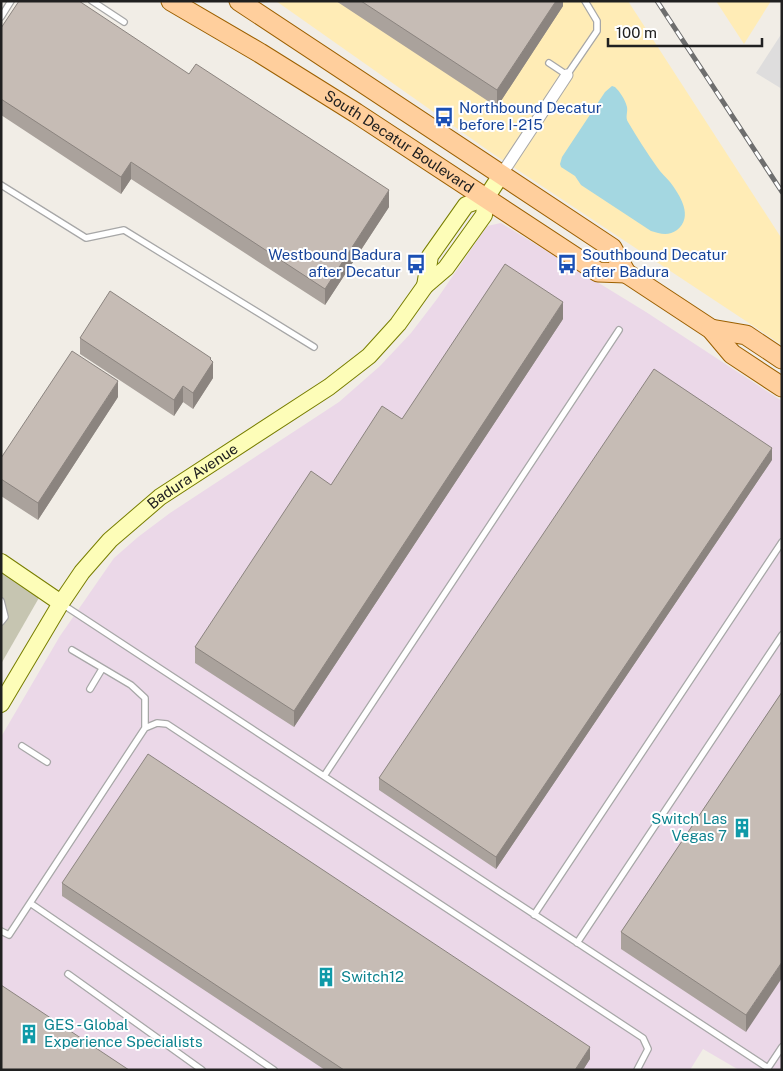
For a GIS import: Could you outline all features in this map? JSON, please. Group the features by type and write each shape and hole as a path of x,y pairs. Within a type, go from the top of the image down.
{"main road":[{"name":"South Decatur Boulevard","path":"171,1 260,53 348,108 598,272 626,273"},
{"name":"South Decatur Boulevard","path":"239,1 612,248 626,273 711,329 732,354 782,386"},
{"name":"Badura Avenue","path":"1,704 61,603 82,572 110,540 160,497 329,387 369,356 398,324 425,286 446,268 484,215 486,198 501,175"},
{"name":"South Decatur Boulevard","path":"711,329 746,335 782,360"},
{"path":"1,562 61,603"}],"street":[{"name":"Badura Avenue","path":"501,175 567,75"}],"lane":[{"path":"1,17 11,1"},
{"path":"92,1 124,22"},
{"path":"549,63 567,75 597,31 597,21 585,1"},
{"path":"1,185 86,238 124,230 314,347"},
{"path":"324,776 619,330"},
{"path":"534,915 782,542"},
{"path":"1,601 4,617 1,622"},
{"path":"61,603 768,1068 782,1047"},
{"path":"577,943 782,635"},
{"path":"1,932 9,935 145,728 145,698 131,686 72,650"},
{"path":"90,689 102,668"},
{"path":"145,728 157,724 167,724 643,1038 648,1049 637,1070"},
{"path":"22,746 47,762"},
{"path":"30,903 274,1070"},
{"path":"68,974 202,1070"}],"shaded area":[{"path":"782,33 782,89 756,73"},
{"path":"501,223 646,312 782,401 782,1070 739,1070 703,1049 690,1070 1,1070 1,737 60,636 114,558 138,537 170,513 339,402 380,366 411,333 437,299 487,226"},
{"path":"1,571 40,596 1,664"}],"sand":[{"path":"276,1 628,1 782,239 782,345 489,151"},
{"path":"716,1 771,1 744,44"}],"water":[{"path":"612,86 619,91 625,101 627,120 631,128 653,162 678,193 684,206 685,213 682,225 674,232 664,234 651,231 581,185 575,176 561,167 562,157 605,92"}],"building":[{"path":"19,1 79,1 189,74 196,64 389,190 325,289 131,162 121,177 1,99 1,28"},
{"path":"361,1 556,1 497,90"},
{"path":"505,264 563,302 294,711 195,647 311,471 331,485 382,406 402,419"},
{"path":"110,291 211,358 213,362 193,393 183,386 174,400 80,338"},
{"path":"72,351 118,381 38,503 1,479 1,458"},
{"path":"654,369 772,448 496,857 379,778"},
{"name":"Switch Las Vegas 7","path":"782,692 782,962 746,1015 621,932"},
{"name":"Switch12","path":"148,754 590,1047 575,1070 344,1070 62,883"},
{"name":"GES - Global Experience Specialists","path":"1,985 129,1070 1,1070"}],"railway":[{"path":"657,1 782,192"}],"place":[{"name":"Northbound Decatur before I-215","path":"444,117"},
{"name":"Westbound Badura after Decatur","path":"416,264"},
{"name":"Southbound Decatur after Badura","path":"567,264"},
{"name":"Switch Las Vegas 7","path":"742,828"},
{"name":"Switch12","path":"326,977"},
{"name":"GES - Global Experience Specialists","path":"29,1034"}]}
